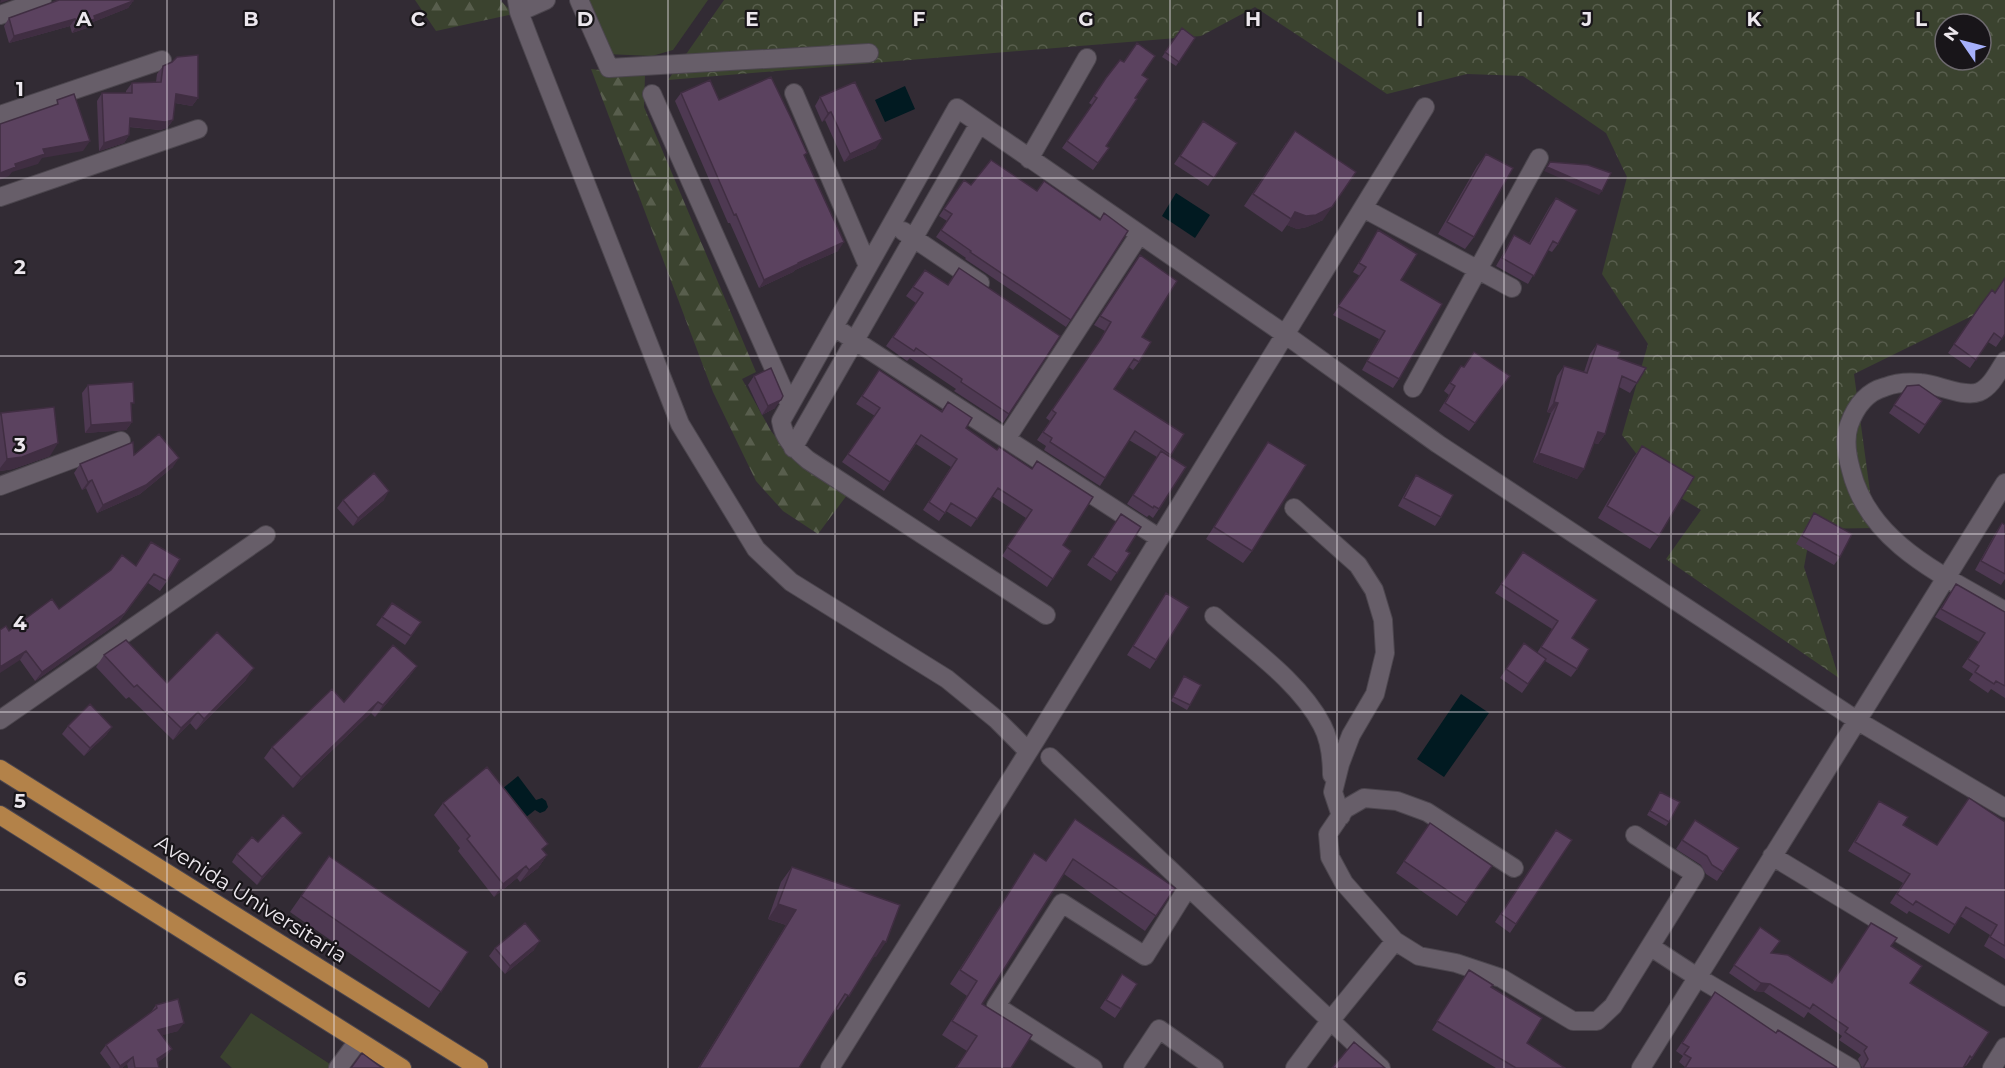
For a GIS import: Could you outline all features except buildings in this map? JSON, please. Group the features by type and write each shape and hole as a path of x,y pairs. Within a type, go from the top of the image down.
{"main road":[{"name":"Avenida Universitaria","path":"0,769 479,1068"},
{"path":"0,815 402,1068"}],"street":[{"path":"0,15 42,0"},
{"path":"546,0 522,7 680,424 756,549 791,582 947,679 1031,746"},
{"path":"579,0 609,68 869,53"},
{"path":"1029,159 1087,58"},
{"path":"0,115 162,60"},
{"path":"794,93 868,266"},
{"path":"652,94 790,405"},
{"path":"830,1068 1056,707 1425,107"},
{"path":"1046,615 808,460 793,448 783,434 781,421 957,108 1286,335 1438,444 1858,721 2005,808"},
{"path":"793,448 979,124"},
{"path":"0,197 198,129"},
{"path":"1413,388 1539,158"},
{"path":"1363,208 1512,288"},
{"path":"892,223 991,290"},
{"path":"1006,439 1063,339 1139,235"},
{"path":"834,327 1159,538"},
{"path":"2005,361 1990,383 1980,392 1968,394 1920,382 1883,387 1864,398 1852,416 1846,434 1854,481 1863,501 1886,534 1911,555 2005,611"},
{"path":"0,486 121,441"},
{"path":"1641,1068 2005,483"},
{"path":"1294,508 1358,565 1374,590 1383,620 1385,653 1375,694 1351,735 1333,792"},
{"path":"0,720 266,535"},
{"path":"1214,616 1307,701 1323,726 1332,756 1333,792 1341,816"},
{"path":"1050,757 1381,1068"},
{"path":"1514,868 1427,812 1397,801 1364,798 1345,809 1328,834 1330,857 1344,883 1395,941 1419,956 1456,963 1501,978 1573,1021 1597,1022 1613,1006 1652,947 1695,874 1635,835"},
{"path":"1772,856 2005,997"},
{"path":"1093,1068 996,1006 1062,903 1145,956 1188,887"},
{"path":"1295,1068 1395,941"},
{"path":"1652,947 1697,977 1851,1068"},
{"path":"1133,1068 1159,1029 1214,1068"},
{"path":"338,1068 358,1041"},
{"path":"1992,1068 2005,1047"}],"green space":[{"path":"415,0 500,0 514,14 436,31"},
{"path":"585,0 708,0 673,50 652,56 605,54"},
{"path":"724,0 2005,0 2005,279 1982,311 1854,374 1875,528 1811,529 1804,567 1839,678 1666,559 1701,510 1661,486 1622,435 1648,344 1602,274 1627,177 1606,133 1523,76 1467,74 1387,94 1255,7 1201,36 668,80"},
{"path":"591,69 645,75 644,107 756,372 742,379 771,431 789,454 847,495 818,534 783,511 756,481 713,392"},
{"path":"251,1013 333,1066 331,1068 232,1068 220,1057"}],"water":[{"path":"905,86 915,109 885,122 875,100"},
{"path":"1176,193 1210,215 1195,238 1162,216"},
{"path":"1461,694 1489,713 1444,777 1417,759"},
{"path":"518,776 536,800 542,798 546,801 548,807 545,811 540,813 535,810 525,818 502,789"}]}
